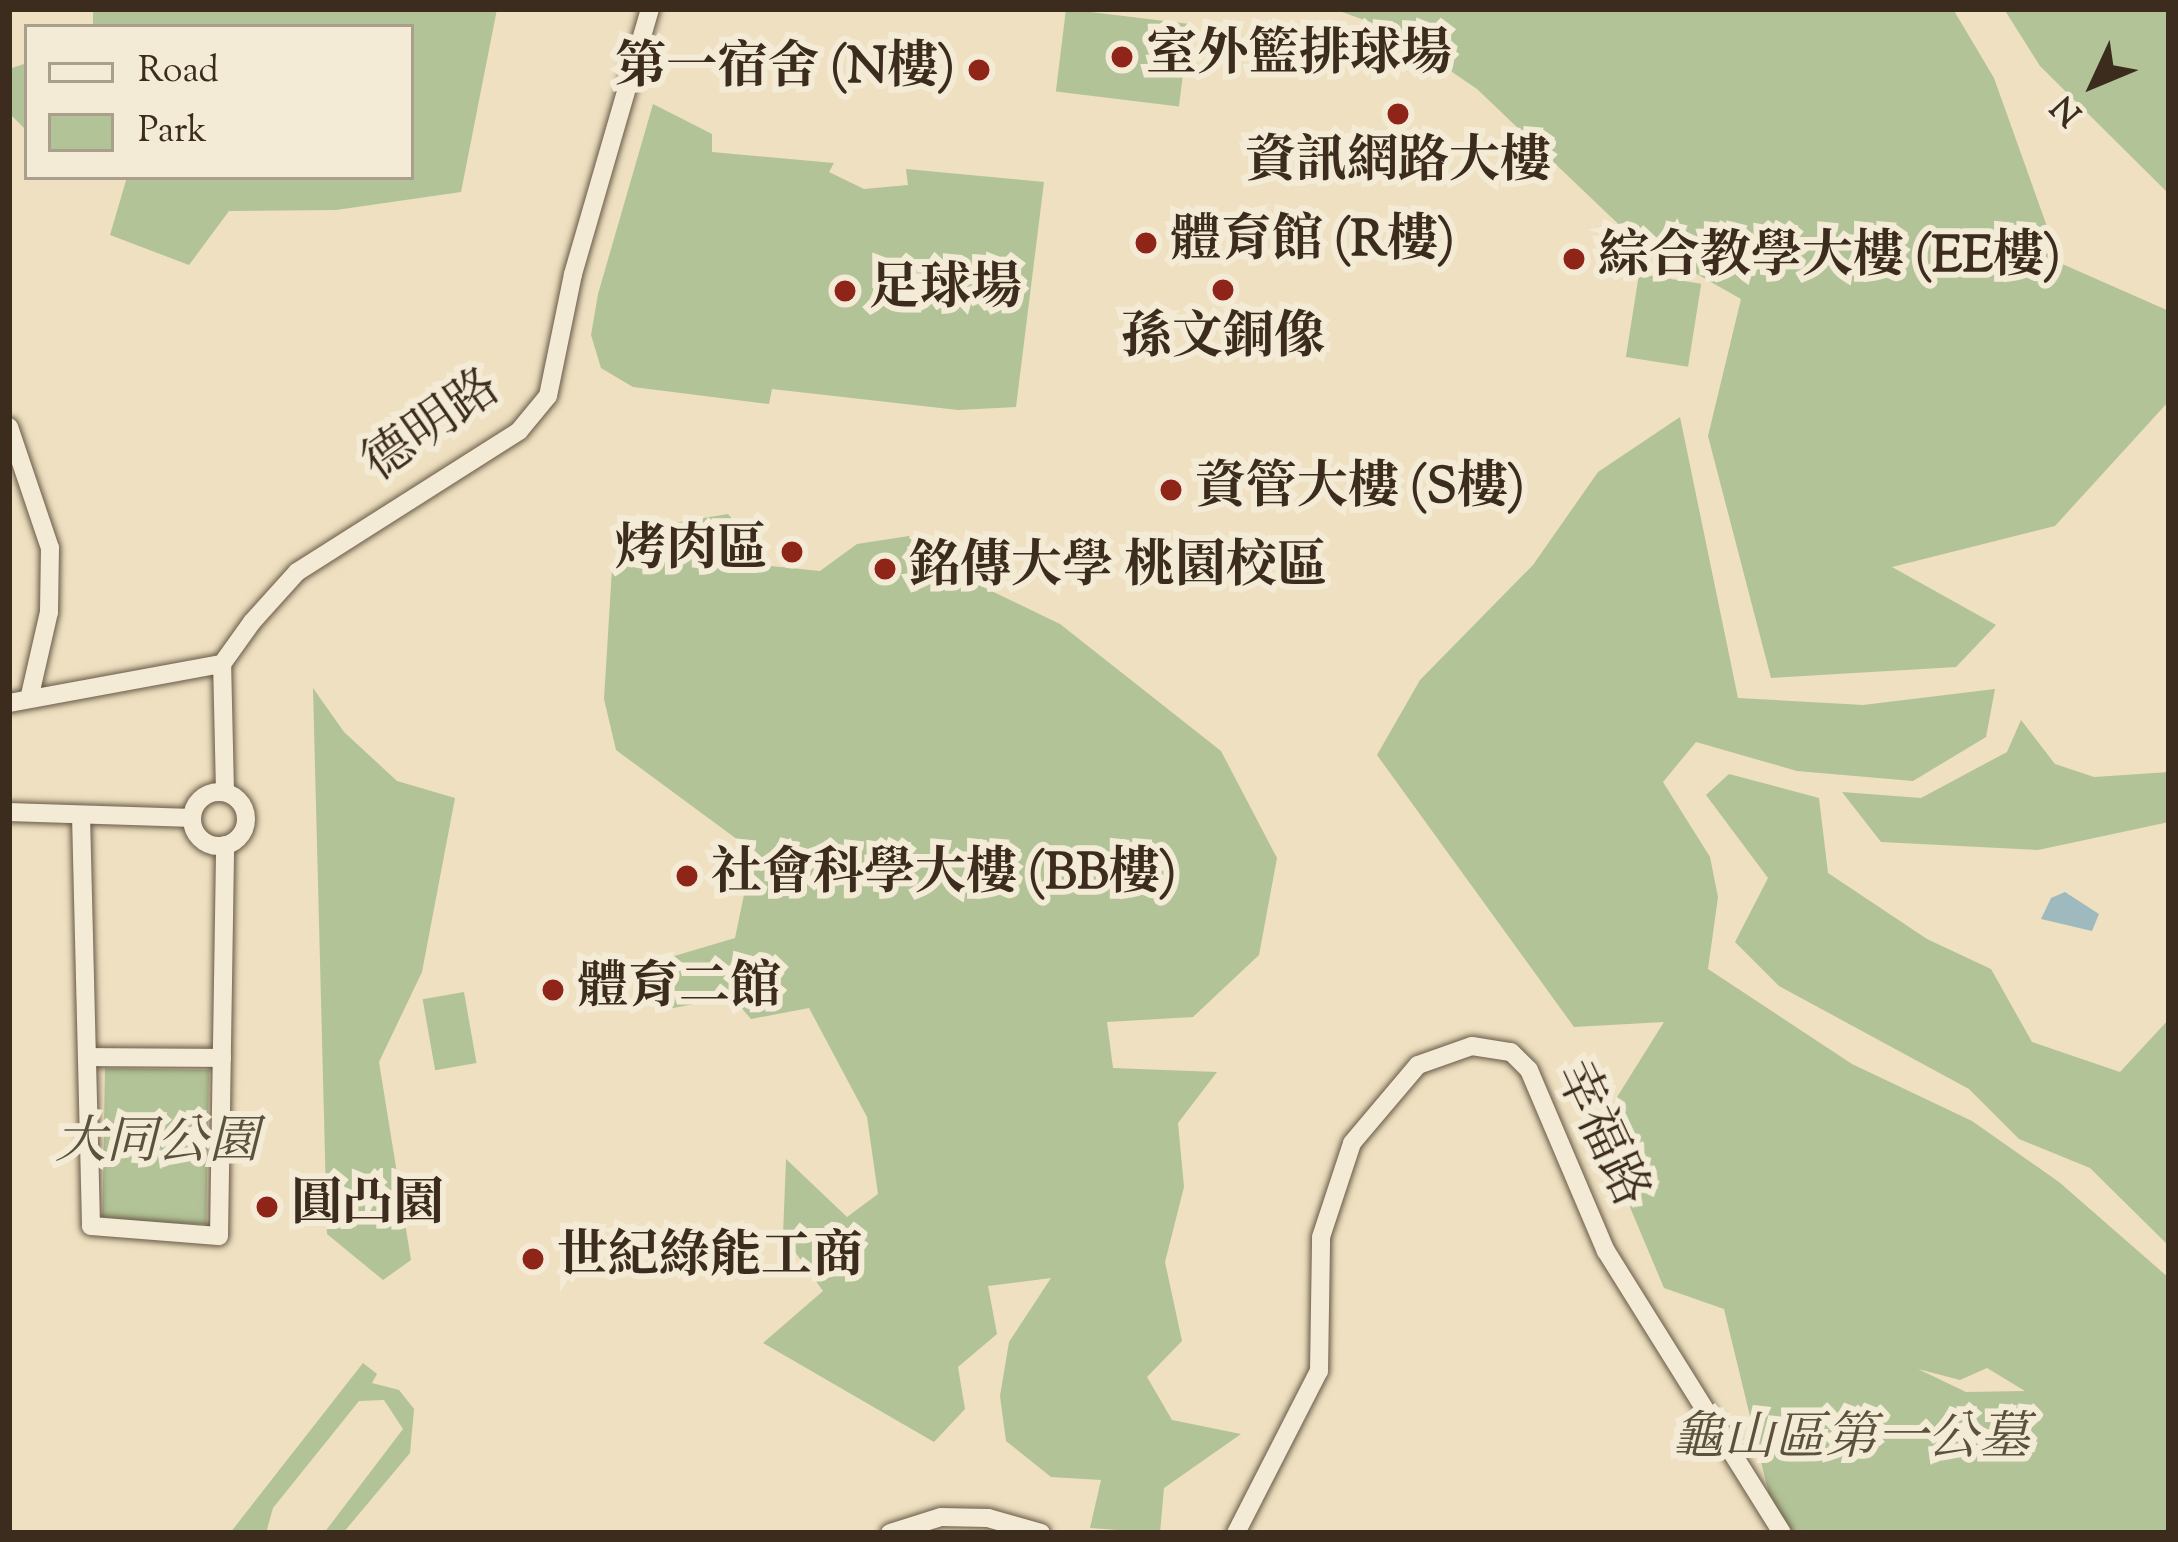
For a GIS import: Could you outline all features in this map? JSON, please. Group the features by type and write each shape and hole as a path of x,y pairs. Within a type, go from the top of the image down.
{"street":[{"name":"德明路","path":"222,664 297,572 519,431 548,396 578,254 650,9"},
{"path":"9,427 50,548 46,628 29,699"},
{"path":"9,703 222,664 225,792 247,818 225,845 219,1236 92,1226 81,814"},
{"path":"192,818 206,795 225,792"},
{"path":"9,812 192,818"},
{"path":"192,818 202,839 225,845"},
{"name":"幸福路","path":"1236,1533 1319,1371 1325,1331 1318,1263 1343,1161 1364,1121 1418,1065 1472,1046 1511,1052 1529,1070 1606,1251 1782,1533"},
{"path":"87,1057 222,1058"},
{"path":"890,1533 940,1517 988,1518 1041,1533"}],"green space":[{"path":"93,9 497,9 461,192 336,210 229,211 189,265 110,235 126,180 414,180 414,24 93,24"},
{"name":"室外籃排球場","path":"1066,9 1189,24 1179,106 1056,91"},
{"path":"1334,9 1953,9 1994,78 2060,263 2169,311 2169,401 2055,526 1892,567 1996,625 1956,667 1771,678 1708,436 1741,299 1633,238 1477,89 1389,29"},
{"path":"2004,9 2169,9 2169,194 2040,66"},
{"path":"24,64 24,128 9,113 9,69"},
{"path":"653,104 712,134 712,152 834,163 829,172 864,189 908,185 906,169 1044,182 1016,407 958,410 772,389 769,404 633,387 601,368 591,335 598,294"},
{"path":"1639,274 1701,284 1688,367 1626,357"},
{"name":"龜山區第一公墓","path":"1680,417 1738,698 1863,705 1995,689 1986,737 1913,781 1797,771 1696,742 1663,782 1710,857 1718,897 1708,969 1852,1064 1972,1121 2059,1182 2169,1278 2169,1533 1788,1533 1772,1507 1724,1309 1664,1288 1597,1129 1664,1022 1574,1027 1377,755 1420,680 1533,565 1598,472","holes":["1987,1368 2025,1391 1966,1392 1918,1369 1960,1380"]},
{"path":"728,514 771,566 820,571 857,544 909,536 958,575 1060,624 1221,751 1277,858 1259,955 1193,1017 1107,1022 1113,1068 1217,1072 1178,1123 1184,1187 1165,1262 1182,1341 1147,1377 1172,1420 1241,1434 1164,1488 1160,1533 1090,1528 1101,1480 1051,1477 1006,1441 1000,1396 1009,1342 1051,1278 988,1286 997,1334 958,1367 965,1409 934,1442 763,1343 823,1291 783,1235 786,1159 847,1217 878,1194 867,1117 809,1008 751,1019 732,997 657,1011 644,965 735,938 753,851 616,750 604,699 612,569 668,524"},
{"path":"313,688 344,732 397,781 455,798 422,972 379,1062 411,1260 383,1280 327,1234"},
{"path":"2021,720 2055,764 2094,777 2169,772 2169,822 2038,850 1881,842 1842,792 1921,798 2007,752"},
{"path":"1729,774 1819,798 1828,873 1927,939 1991,969 2032,1042 2120,1072 2169,1019 2169,1246 2090,1168 2019,1139 1969,1089 1779,986 1735,942 1768,878 1706,795"},
{"path":"464,992 477,1063 435,1070 423,999"},
{"name":"大同公園","path":"105,1068 209,1070 206,1224 102,1222"},
{"path":"363,1363 377,1374 372,1383 399,1390 414,1409 410,1453 343,1533 324,1533 403,1429 384,1400 359,1401 273,1508 266,1533 230,1533"}],"water":[{"path":"2065,892 2099,914 2092,931 2041,919 2051,898"}],"place":[{"name":"室外籃排球場","path":"1122,57"},
{"name":"第一宿舍 (N樓)","path":"979,70"},
{"name":"資訊網路大樓","path":"1398,114"},
{"name":"體育館 (R樓)","path":"1146,243"},
{"name":"綜合教學大樓 (EE樓)","path":"1574,259"},
{"name":"孫文銅像","path":"1223,290"},
{"name":"足球場","path":"845,291"},
{"name":"資管大樓 (S樓)","path":"1171,490"},
{"name":"烤肉區","path":"792,552"},
{"name":"銘傳大學 桃園校區","path":"885,569"},
{"name":"社會科學大樓 (BB樓)","path":"687,876"},
{"name":"體育二館","path":"553,990"},
{"name":"圓凸園","path":"267,1207"},
{"name":"世紀綠能工商","path":"533,1259"}]}
